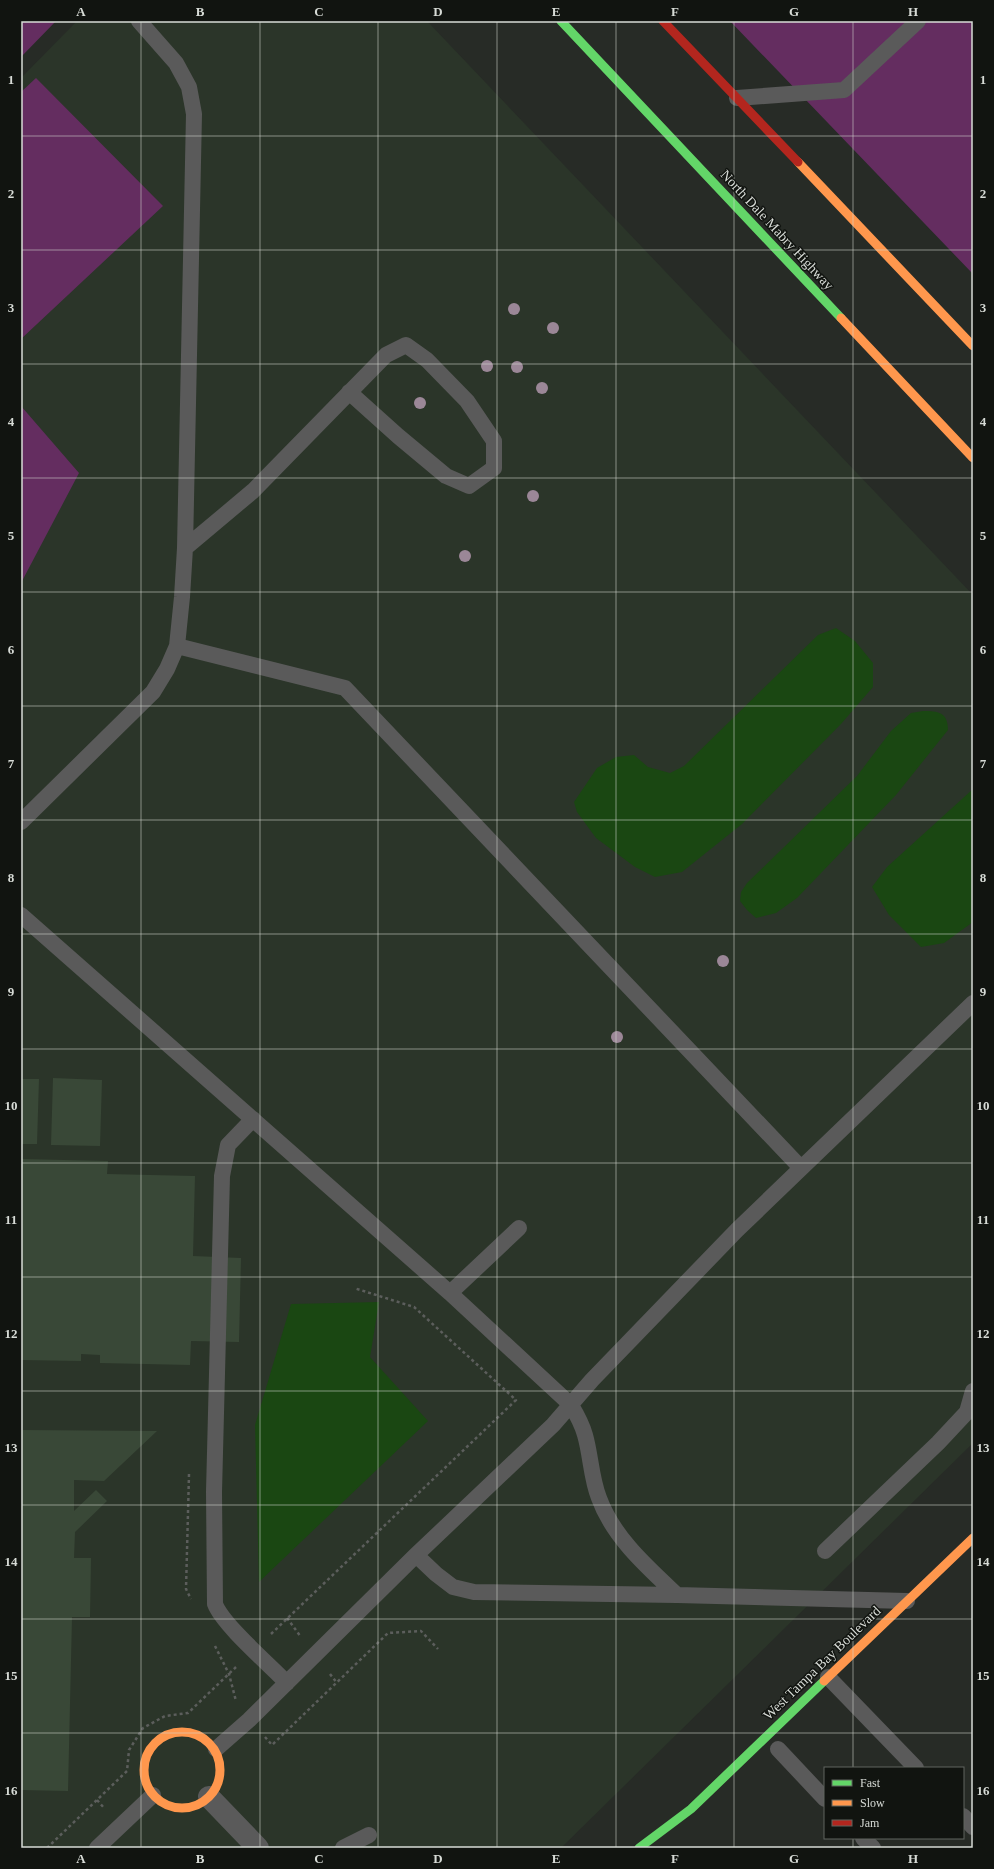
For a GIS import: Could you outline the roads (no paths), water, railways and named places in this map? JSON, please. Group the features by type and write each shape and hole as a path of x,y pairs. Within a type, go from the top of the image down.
{"main road":[{"name":"North Dale Mabry Highway","path":"561,21 973,458"},
{"path":"663,21 973,346"},
{"name":"West Tampa Bay Boulevard","path":"639,1848 691,1809 973,1538"},
{"path":"182,1731 195,1733 207,1739 216,1749 220,1761 221,1774 217,1787 209,1797 199,1805 187,1808 174,1808 163,1803 153,1795 146,1785 144,1766 150,1749 158,1740 170,1733 182,1731"},
{"name":"West Tampa Bay Boulevard","path":"669,1837 691,1809"}],"street":[{"path":"209,1797 258,1848"}],"lane":[{"path":"21,822 152,692 167,670 177,646 185,548 194,114 189,87 176,63 139,21"},
{"path":"737,98 844,90 918,21"},
{"path":"185,548 253,490 349,392 386,355 406,345 428,360 467,401 494,441 494,468 469,486 446,476 349,392"},
{"path":"177,646 345,688 801,1168"},
{"path":"21,915 450,1293 571,1405 580,1421 586,1437 589,1457 599,1498 608,1519 638,1558 677,1595"},
{"path":"216,1749 287,1683 416,1555 553,1425 592,1380 737,1230 973,1003"},
{"path":"252,1118 228,1145 222,1176 214,1492 215,1604 217,1610 226,1622 287,1683"},
{"path":"450,1293 519,1228"},
{"path":"824,1551 938,1443 967,1412 973,1391"},
{"path":"416,1555 436,1574 454,1587 474,1592 677,1595 907,1601"},
{"path":"828,1677 915,1767"},
{"path":"778,1749 824,1798"},
{"path":"97,1848 122,1826 153,1795"},
{"path":"964,1817 973,1827"},
{"path":"344,1848 369,1835 362,1848"},
{"path":"864,1839 873,1848"}]}
